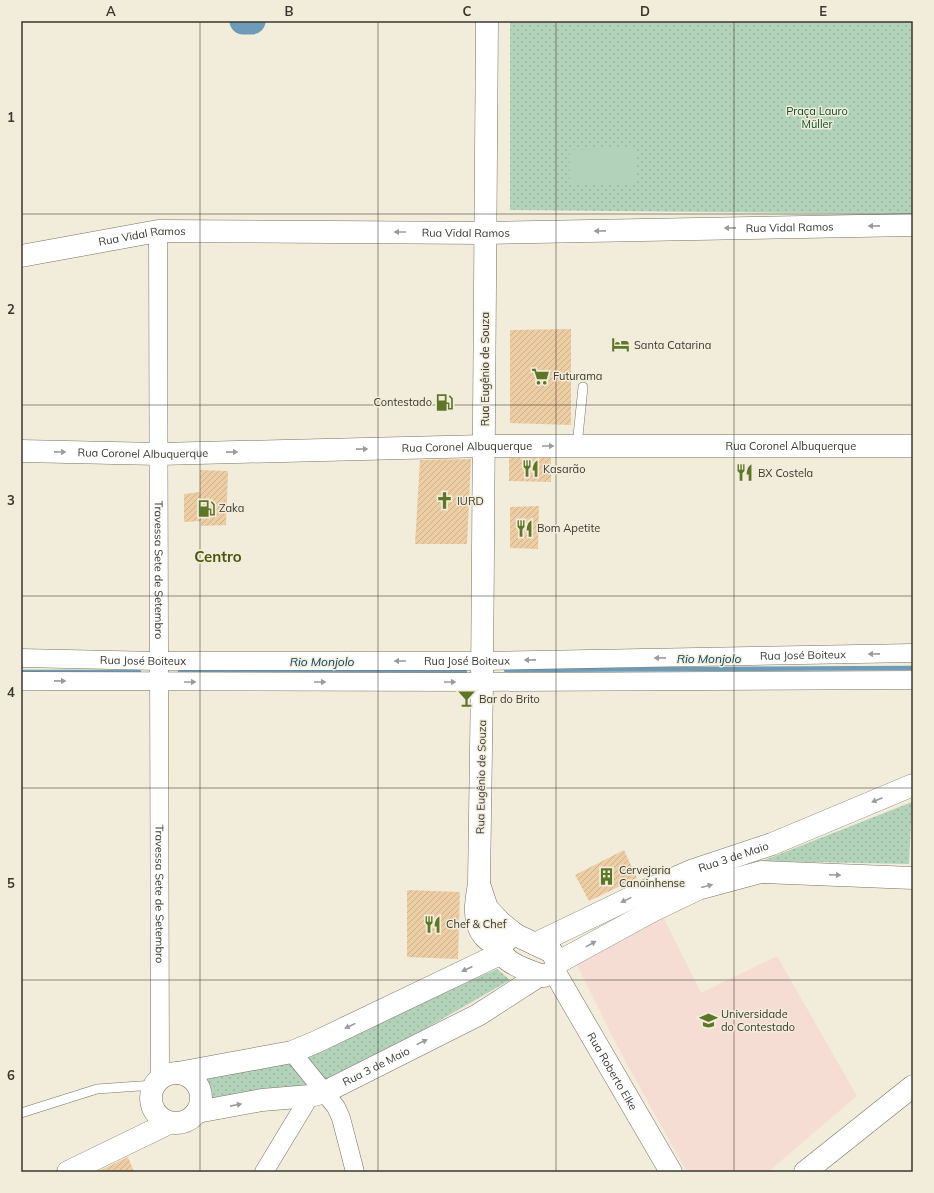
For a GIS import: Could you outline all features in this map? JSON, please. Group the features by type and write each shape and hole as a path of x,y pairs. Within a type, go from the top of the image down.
{"street":[{"name":"Rua Eugênio de Souza","path":"487,21 483,672 479,884 487,908 500,922 514,945"},
{"name":"Rua Vidal Ramos","path":"21,256 158,231 486,233 913,225"},
{"name":"Travessa Sete de Setembro","path":"158,231 158,682 164,1078"},
{"name":"Rua Coronel Albuquerque","path":"21,451 159,454 484,446 913,446"},
{"name":"Rua José Boiteux","path":"21,681 158,682 483,672 913,653"},
{"name":"Rua José Boiteux","path":"21,658 483,672 913,680"},
{"name":"Rua 3 de Maio","path":"164,1078 292,1052 316,1042 514,945 601,912 691,871 759,848 913,785"},
{"path":"759,848 761,872"},
{"name":"Rua 3 de Maio","path":"198,1112 262,1100 317,1094 478,1015 613,932 698,889 761,872 913,878"},
{"path":"601,912 613,932"},
{"path":"514,945 508,960 550,970"},
{"name":"Rua Roberto Elke","path":"514,945 552,952 550,970 671,1172"},
{"path":"292,1052 317,1094 336,1107 341,1118 355,1172"},
{"path":"188,1076 196,1082 200,1092 201,1102 198,1112 190,1120 180,1124 169,1123 161,1119 154,1112 151,1103 151,1094 164,1078 188,1076"},
{"path":"805,1172 913,1086"},
{"path":"264,1172 317,1094"},
{"path":"68,1172 169,1123"}],"lane":[{"path":"577,446 583,387"},
{"path":"21,1113 97,1089 164,1078"}],"shaded area":[{"name":"Universidade do Contestado","path":"664,918 701,993 777,956 857,1096 768,1172 687,1172 617,1046 577,965"}],"green space":[{"name":"Praça Lauro Müller","path":"510,21 913,21 913,214 510,210"},
{"path":"636,148 637,183 570,183 570,150"},
{"path":"912,802 909,864 762,861"},
{"path":"497,969 510,980 331,1083 213,1099 206,1077 330,1044"}],"building":[{"name":"Futurama","path":"571,329 571,425 510,423 510,330"},
{"name":"Kasarão","path":"509,458 551,458 551,482 509,481"},
{"name":"IURD","path":"471,459 467,544 415,544 420,460"},
{"name":"Zaka","path":"200,470 228,471 226,525 201,526 201,521 184,522 184,494 200,492"},
{"name":"Bom Apetite","path":"539,506 538,549 510,548 510,507"},
{"name":"Cervejaria Canoinhense","path":"624,850 637,878 589,901 575,875"},
{"name":"Chef & Chef","path":"407,890 460,892 458,959 407,957"},
{"path":"128,1157 134,1172 97,1172 124,1159"}],"waterway":[{"path":"243,21 252,21"},
{"name":"Rio Monjolo","path":"506,670 911,668"},
{"name":"Rio Monjolo","path":"180,672 465,671"},
{"name":"Rio Monjolo","path":"21,672 139,672"}],"place":[{"name":"Santa Catarina","path":"621,345"},
{"name":"Futurama","path":"540,376"},
{"name":"Contestado","path":"445,402"},
{"name":"Kasarão","path":"530,469"},
{"name":"BX Costela","path":"745,473"},
{"name":"IURD","path":"444,501"},
{"name":"Zaka","path":"206,508"},
{"name":"Bom Apetite","path":"524,528"},
{"name":"Bar do Brito","path":"466,699"},
{"name":"Cervejaria Canoinhense","path":"606,876"},
{"name":"Chef & Chef","path":"433,924"},
{"name":"Universidade do Contestado","path":"708,1020"}],"district":[{"name":"Centro","path":"218,557"}]}
